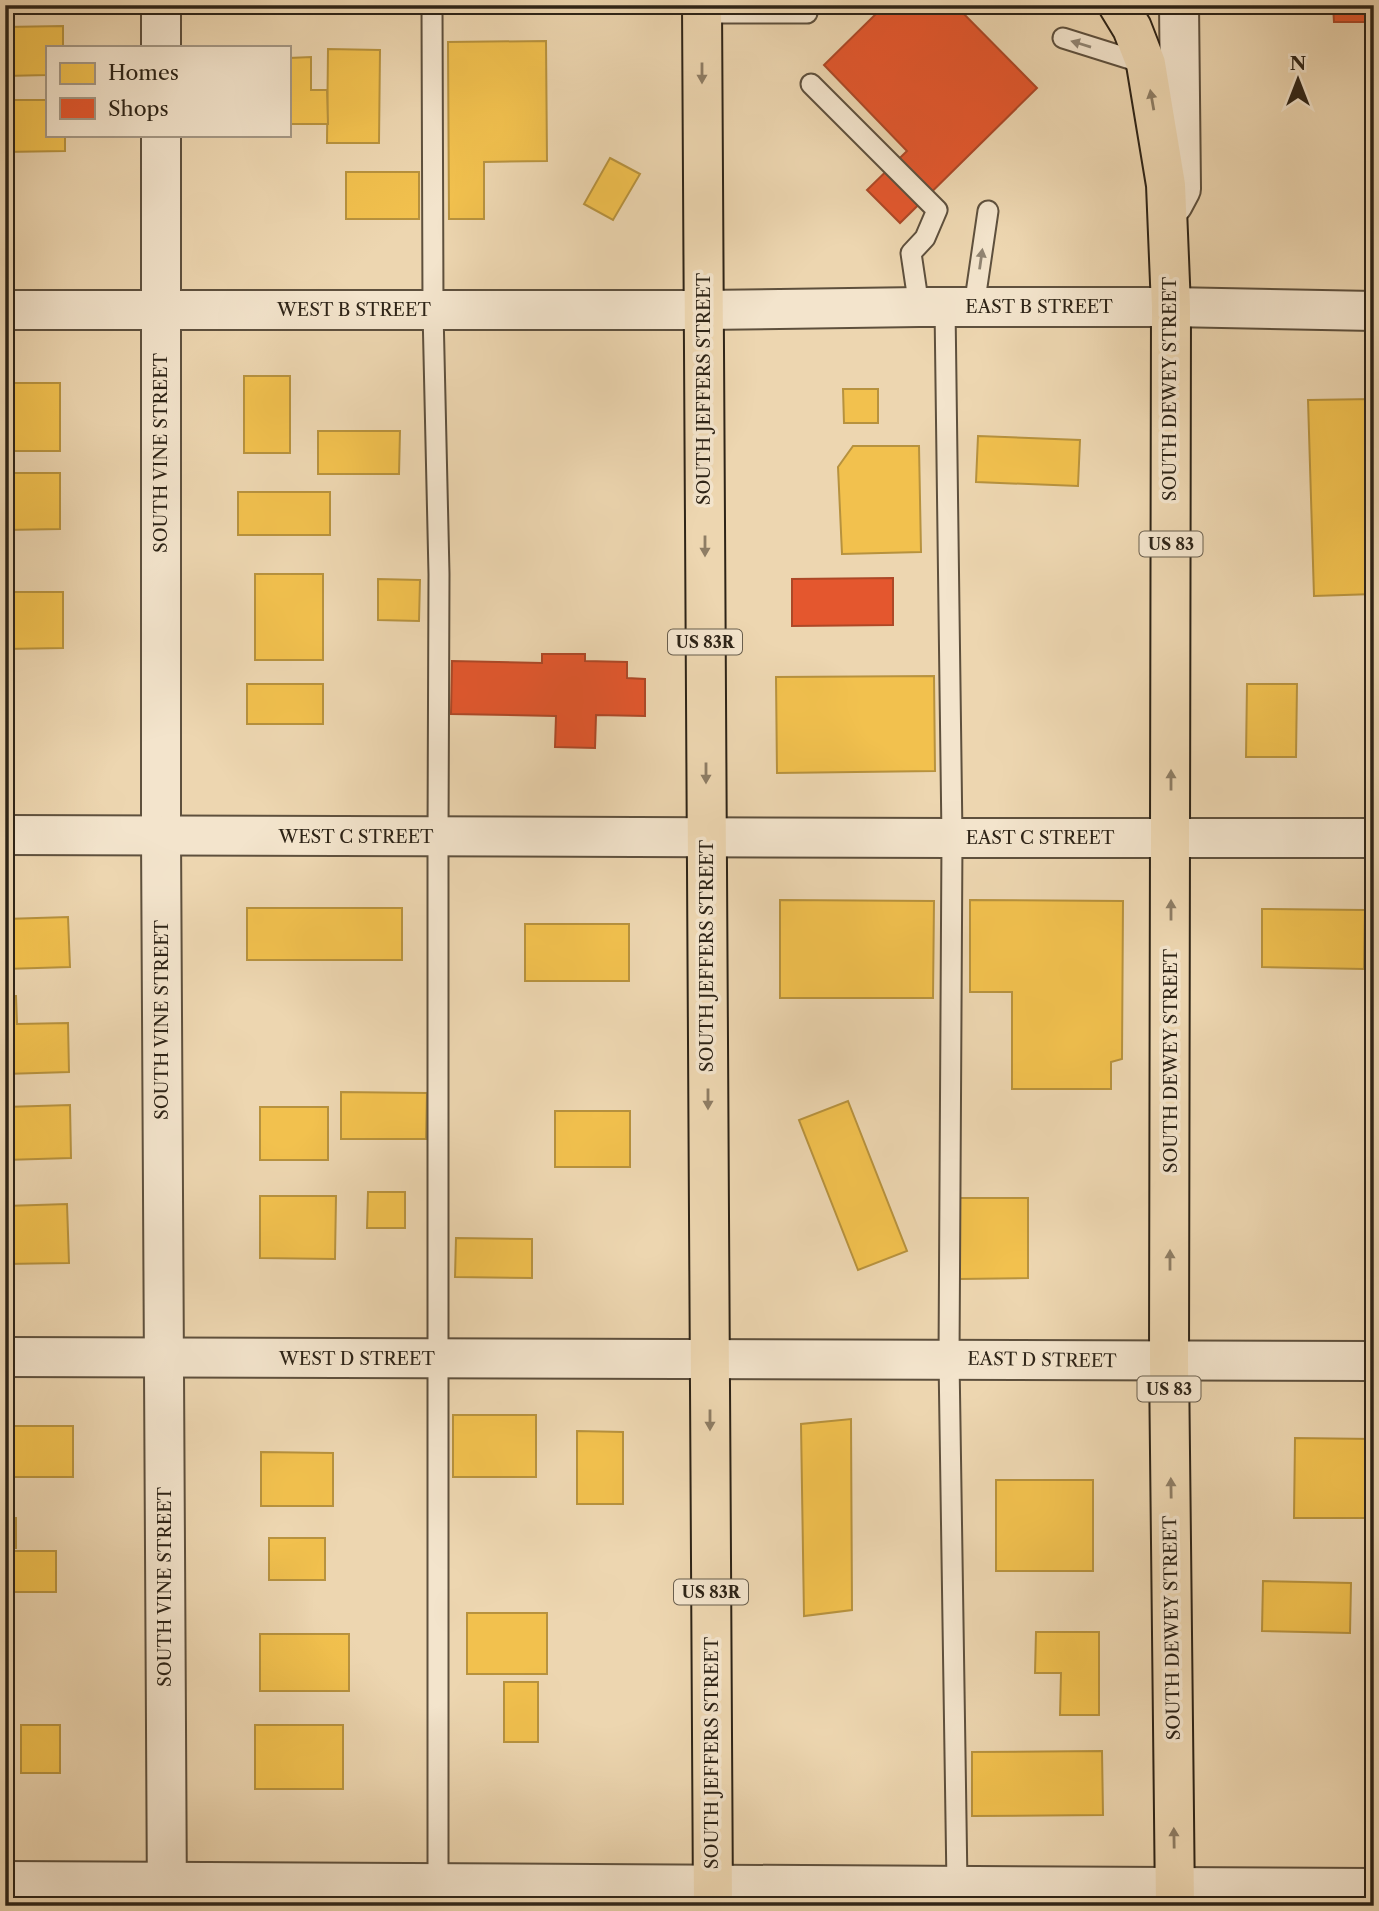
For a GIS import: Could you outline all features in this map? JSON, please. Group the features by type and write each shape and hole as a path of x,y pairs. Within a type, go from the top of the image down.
{"highway":[{"name":"US 83","path":"1118,5 1132,28 1146,64"},
{"name":"SOUTH JEFFERS STREET","path":"702,9 713,1895"},
{"name":"SOUTH DEWEY STREET","path":"1146,64 1166,185 1171,307 1169,1361 1175,1896"}],"street":[{"path":"161,5 161,46"},
{"name":"SOUTH DEWEY STREET","path":"1167,216 1181,189 1179,5"},
{"name":"SOUTH VINE STREET","path":"161,136 161,836 167,1894"},
{"name":"EAST B STREET","path":"704,310 1171,307 1374,311"},
{"name":"WEST B STREET","path":"5,310 704,310"},
{"name":"WEST C STREET","path":"5,835 706,838"},
{"name":"EAST C STREET","path":"706,838 1374,838"},
{"name":"WEST D STREET","path":"5,1357 710,1360"},
{"name":"EAST D STREET","path":"710,1360 1374,1361"},
{"path":"5,1881 167,1894 713,1895 957,1885 1175,1896 1374,1888"}],"lane":[{"path":"432,5 433,311 439,574 438,1894"},
{"path":"702,9 807,13"},
{"path":"1063,38 1146,64"},
{"path":"811,85 937,210 925,237 911,253 946,307"},
{"path":"957,1885 949,1359 953,838 946,307 988,211"}],"building: Homes":[{"path":"63,26 63,46 46,46 46,75 5,76 5,27"},
{"path":"546,41 547,161 484,162 484,219 449,219 448,42"},
{"path":"328,49 380,50 379,143 327,143"},
{"path":"311,57 311,90 327,90 328,124 290,124 290,58"},
{"path":"5,100 46,100 46,136 65,136 65,151 5,152"},
{"path":"610,158 640,174 613,220 584,204"},
{"path":"346,172 419,172 419,219 346,219"},
{"path":"244,376 290,376 290,453 244,453"},
{"path":"5,383 60,383 60,451 5,451"},
{"path":"843,389 878,389 878,423 844,423"},
{"path":"1374,399 1374,594 1314,596 1308,400"},
{"path":"318,431 400,431 399,474 318,474"},
{"path":"978,436 1080,440 1078,486 976,482"},
{"path":"853,446 919,446 921,552 842,554 838,467"},
{"path":"5,473 60,473 60,529 5,530"},
{"path":"238,492 330,492 330,535 238,535"},
{"path":"255,574 323,574 323,660 255,660"},
{"path":"378,579 420,580 419,621 378,620"},
{"path":"5,592 63,592 63,648 5,649"},
{"path":"934,676 935,771 777,773 776,677"},
{"path":"247,684 323,684 323,724 247,724"},
{"path":"1247,684 1297,684 1296,757 1246,757"},
{"path":"780,900 934,901 933,998 780,998"},
{"path":"970,900 1123,901 1122,1059 1111,1062 1111,1089 1012,1089 1012,992 970,992"},
{"path":"247,908 402,908 402,960 247,960"},
{"path":"1262,909 1365,910 1364,969 1262,967"},
{"path":"68,917 70,967 5,969 5,919"},
{"path":"525,924 629,924 629,981 525,981"},
{"path":"5,996 16,996 17,1024 68,1023 69,1072 5,1074"},
{"path":"341,1092 427,1093 426,1139 341,1139"},
{"path":"848,1101 907,1251 858,1270 799,1120"},
{"path":"70,1105 71,1158 5,1160 5,1107"},
{"path":"260,1107 328,1107 328,1160 260,1160"},
{"path":"555,1111 630,1111 630,1167 555,1167"},
{"path":"368,1192 405,1192 405,1228 367,1228"},
{"path":"260,1196 336,1196 335,1259 260,1258"},
{"path":"959,1198 1028,1198 1028,1278 959,1279"},
{"path":"67,1204 69,1263 5,1264 5,1206"},
{"path":"456,1238 532,1239 532,1278 455,1277"},
{"path":"453,1415 536,1415 536,1477 453,1477"},
{"path":"851,1419 852,1610 804,1616 801,1424"},
{"path":"5,1426 73,1426 73,1477 5,1477"},
{"path":"577,1431 623,1432 623,1504 577,1504"},
{"path":"1295,1438 1374,1439 1374,1518 1294,1518"},
{"path":"261,1452 333,1453 333,1506 261,1506"},
{"path":"996,1480 1093,1480 1093,1571 996,1571"},
{"path":"5,1518 16,1518 16,1548 5,1548"},
{"path":"269,1538 325,1538 325,1580 269,1580"},
{"path":"14,1551 56,1551 56,1592 14,1592"},
{"path":"1263,1581 1351,1583 1350,1633 1262,1631"},
{"path":"467,1613 547,1613 547,1674 467,1674"},
{"path":"1036,1632 1099,1632 1099,1715 1060,1715 1061,1673 1035,1673"},
{"path":"260,1634 349,1634 349,1691 260,1691"},
{"path":"504,1682 538,1682 538,1742 504,1742"},
{"path":"21,1725 60,1725 60,1773 21,1773"},
{"path":"255,1725 343,1725 343,1789 255,1789"},
{"path":"1102,1751 1103,1815 972,1816 972,1752"}],"building: Shops":[{"path":"885,5 955,5 1037,88 900,223 867,190 907,151 824,65"},
{"path":"1333,5 1374,5 1374,22 1334,22"},
{"path":"893,578 893,625 792,626 792,579"},
{"path":"542,654 585,654 585,661 627,662 627,678 645,679 645,716 596,715 595,748 555,747 556,716 451,714 452,661 542,663"}]}
